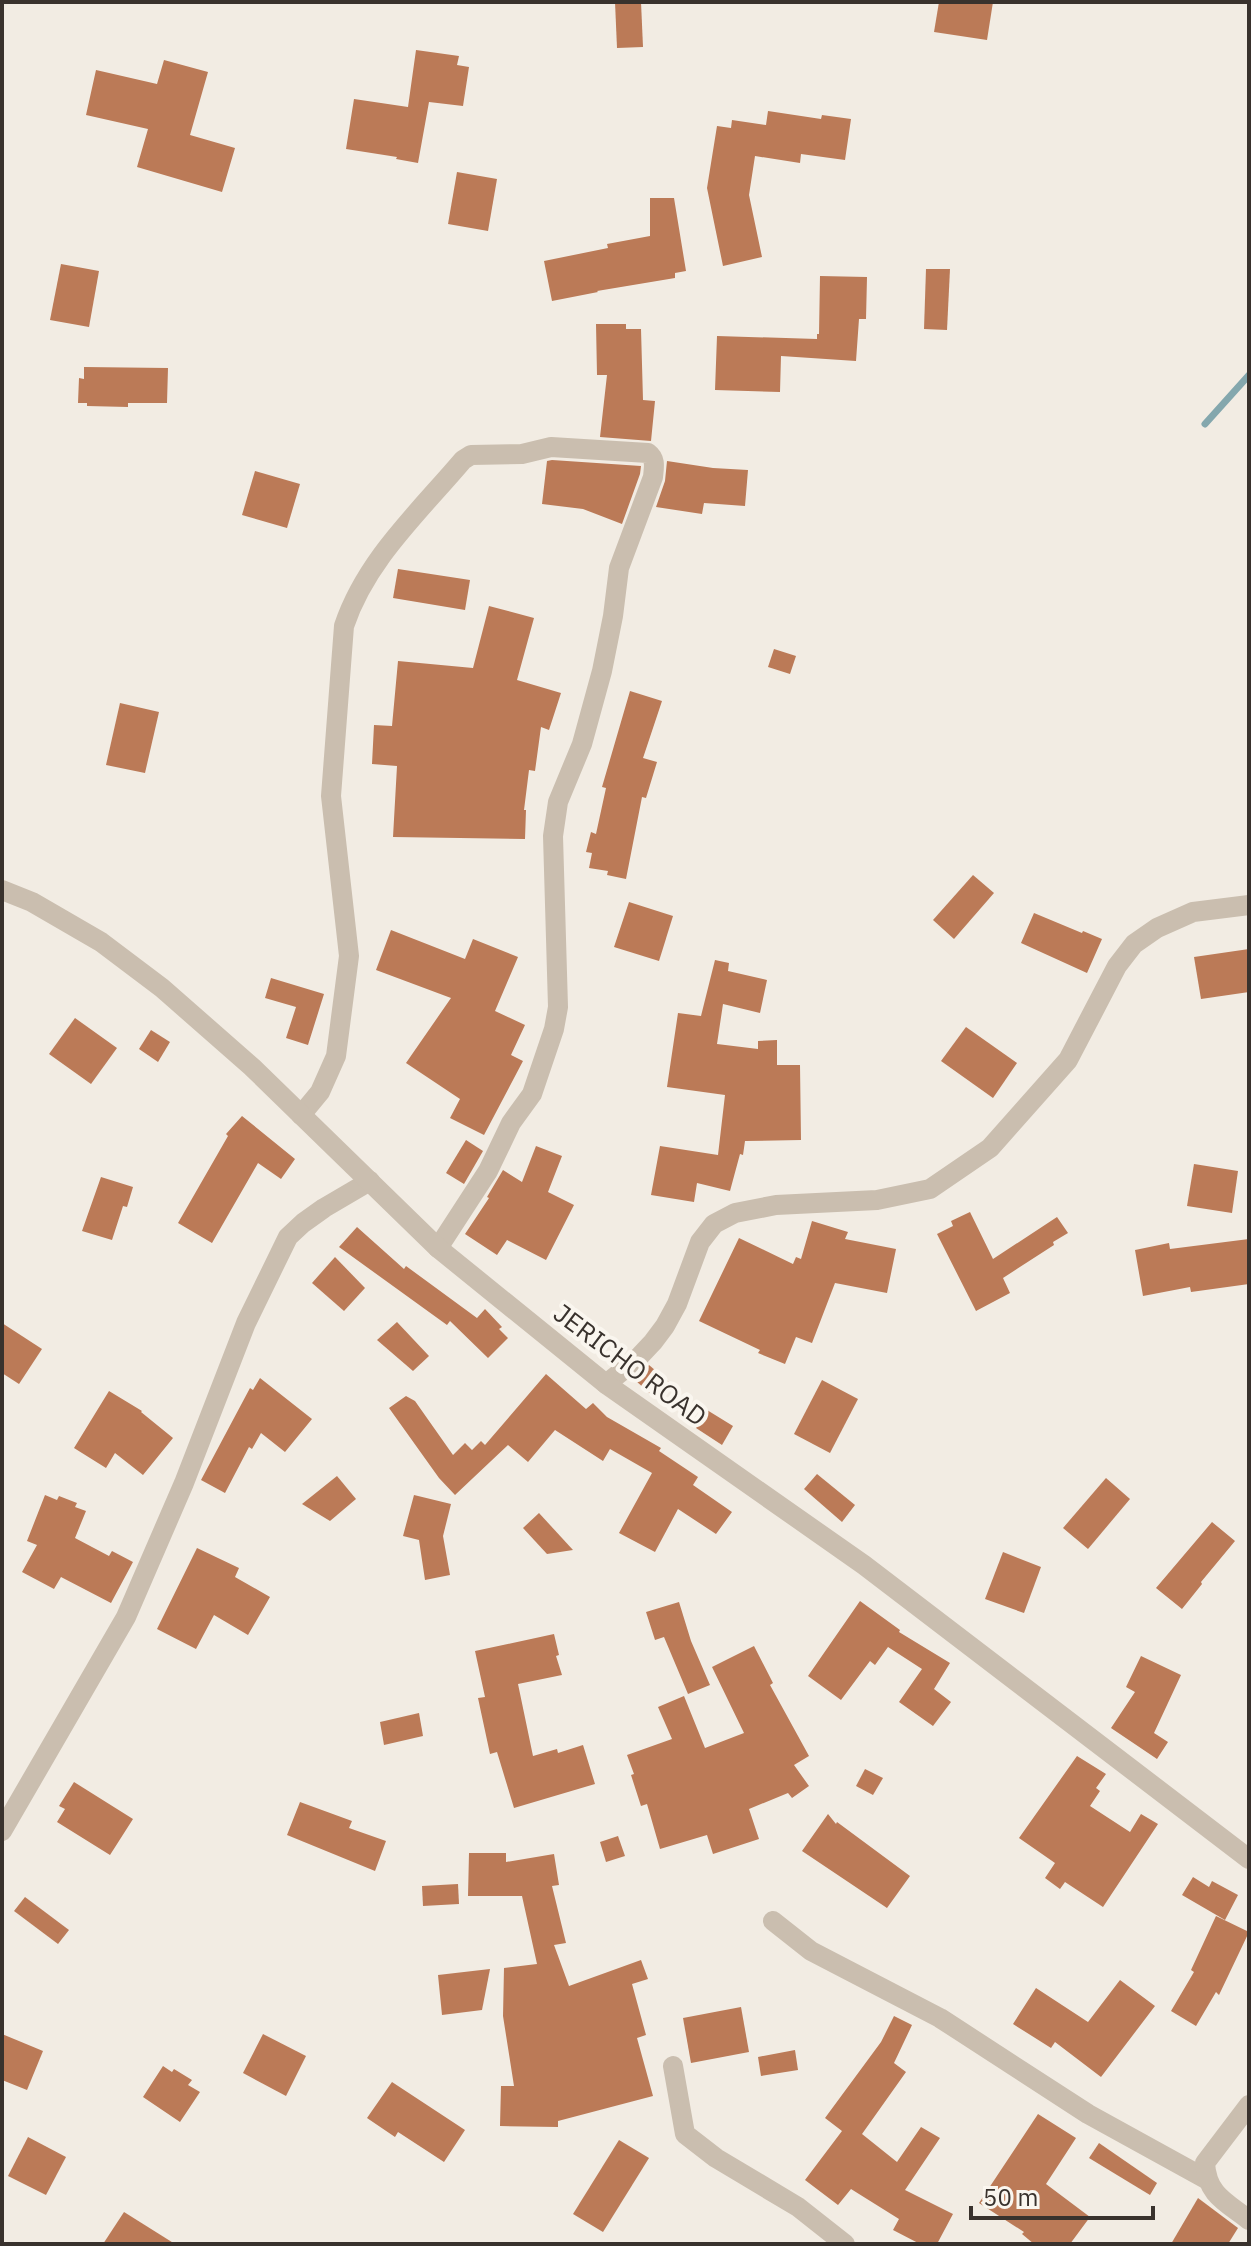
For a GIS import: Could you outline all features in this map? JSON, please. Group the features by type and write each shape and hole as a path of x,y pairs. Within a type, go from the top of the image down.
{"street":[{"path":"301,1115 320,1092 336,1056 343,1017 349,956 331,796 344,626 352,602 403,527 471,455 522,454 551,447 648,453 653,456 653,477 619,568 602,671 582,744 558,802 553,836 558,1007 554,1029 532,1094 511,1123 488,1171 438,1248"},
{"name":"JERICHO ROAD","path":"2,890 32,902 101,942 162,988 252,1067 438,1248 606,1384 864,1565 1249,1859"},
{"path":"606,1384 637,1359 665,1326 677,1304 700,1242 714,1224 735,1213 776,1205 877,1200 930,1189 990,1148 1068,1060 1117,966 1134,944 1157,928 1193,912 1249,905"},
{"path":"2,1831 126,1617 184,1483 246,1323 288,1237 324,1208 370,1181"},
{"path":"773,1921 811,1951 940,2018 1088,2114 1206,2179"},
{"path":"673,2066 685,2134 716,2158 798,2207 845,2244"},
{"path":"1249,2105 1205,2163 1206,2179 1214,2193 1249,2220"}],"building":[{"path":"615,2 641,2 643,47 617,48"},
{"path":"939,2 993,2 987,40 934,32"},
{"path":"416,50 459,56 457,65 469,67 463,106 429,102 418,163 346,149 354,99 408,107"},
{"path":"164,60 208,72 190,135 235,148 222,192 137,167 148,129 86,115 96,70 157,84"},
{"path":"768,111 821,119 822,115 851,119 845,160 801,154 800,163 755,156 749,195 762,257 723,266 707,188 717,126 731,128 732,120 766,125"},
{"path":"457,172 497,179 488,231 448,224"},
{"path":"650,198 674,198 686,271 675,273 675,278 552,301 544,261 650,236"},
{"path":"61,264 99,271 89,327 50,320"},
{"path":"926,269 950,269 947,330 924,329"},
{"path":"820,276 867,277 866,319 859,319 856,361 781,356 780,392 715,390 717,336 817,339"},
{"path":"596,324 626,324 626,329 641,329 643,400 655,401 651,441 600,437 607,375 597,375"},
{"path":"84,367 168,368 167,403 128,403 128,407 78,403 79,378 84,379"},
{"path":"547,461 641,466 622,524 583,509 542,504"},
{"path":"667,461 748,470 745,506 704,503 702,514 656,507 665,481"},
{"path":"255,471 300,484 287,528 242,515"},
{"path":"398,569 470,580 465,610 393,598"},
{"path":"489,606 534,618 517,680 561,693 549,730 541,727 535,771 529,770 524,810 525,839 393,837 397,766 372,764 374,725 392,726 398,661 473,668"},
{"path":"774,649 796,656 790,674 768,667"},
{"path":"630,691 662,701 643,758 657,762 646,798 642,797 626,879 607,875 608,871 589,868 592,853 586,852 591,832 596,834 606,788 602,787"},
{"path":"120,703 159,712 145,773 106,765"},
{"path":"973,875 994,893 954,939 933,920"},
{"path":"629,902 673,916 659,961 614,947"},
{"path":"1034,913 1102,939 1087,973 1021,943"},
{"path":"391,930 465,959 473,939 518,957 495,1011 525,1025 511,1055 523,1061 484,1135 450,1118 460,1099 406,1063 451,998 376,970"},
{"path":"1249,949 1249,992 1201,999 1194,957"},
{"path":"715,960 729,963 728,971 767,980 760,1013 723,1004 717,1044 758,1049 758,1041 777,1040 777,1065 800,1065 801,1140 745,1141 730,1191 697,1183 694,1202 651,1195 660,1146 718,1155 725,1095 667,1087 678,1013 701,1016"},
{"path":"271,978 324,994 308,1045 286,1038 296,1007 265,998"},
{"path":"75,1018 117,1048 91,1084 49,1054"},
{"path":"966,1027 1017,1063 993,1098 941,1061"},
{"path":"151,1030 170,1042 158,1062 139,1049"},
{"path":"242,1116 295,1159 281,1179 258,1163 212,1243 178,1223 228,1136 226,1134"},
{"path":"466,1140 483,1151 464,1184 446,1173"},
{"path":"536,1146 562,1156 548,1192 574,1205 546,1260 507,1240 497,1255 465,1234 503,1170 522,1182"},
{"path":"1194,1164 1238,1171 1232,1213 1187,1206"},
{"path":"101,1177 133,1187 112,1240 82,1231"},
{"path":"970,1212 993,1259 1057,1217 1068,1233 1003,1278 1010,1293 976,1311 937,1234 953,1226 951,1221"},
{"path":"812,1221 848,1232 845,1239 896,1249 887,1293 835,1283 812,1343 796,1337 785,1364 699,1321 739,1238 793,1264 796,1257 801,1259"},
{"path":"357,1227 404,1269 406,1266 477,1318 485,1309 508,1338 488,1358 450,1321 447,1325 339,1247"},
{"path":"1249,1239 1249,1284 1191,1292 1190,1287 1143,1296 1135,1250 1169,1243 1170,1249"},
{"path":"335,1257 365,1288 344,1311 312,1283"},
{"path":"397,1322 429,1356 413,1371 377,1340"},
{"path":"2,1323 42,1349 19,1384 2,1373"},
{"path":"649,1365 669,1382 655,1398 636,1381"},
{"path":"546,1374 586,1409 593,1403 607,1417 661,1448 659,1451 698,1477 693,1485 732,1512 716,1534 678,1509 655,1552 619,1533 652,1473 610,1449 603,1461 555,1430 528,1462 508,1445 455,1495 439,1478 389,1408 406,1396 415,1401 453,1455 465,1443 472,1450 481,1441 485,1445"},
{"path":"260,1378 312,1419 285,1452 261,1433 252,1449 249,1447 225,1493 201,1480 250,1388 253,1390"},
{"path":"822,1380 858,1399 830,1453 794,1434"},
{"path":"109,1391 142,1411 173,1438 143,1475 115,1453 106,1468 74,1448"},
{"path":"707,1410 733,1426 722,1445 696,1428"},
{"path":"817,1474 855,1505 842,1522 804,1489"},
{"path":"337,1476 356,1499 330,1521 302,1504"},
{"path":"1106,1478 1130,1499 1088,1549 1063,1528"},
{"path":"45,1495 57,1500 59,1496 77,1503 75,1507 86,1511 75,1538 109,1556 112,1551 133,1562 111,1603 61,1577 54,1589 22,1572 37,1545 27,1541"},
{"path":"414,1495 451,1504 443,1536 450,1575 425,1580 419,1540 403,1536"},
{"path":"539,1513 573,1550 547,1554 523,1528"},
{"path":"1212,1522 1235,1541 1182,1609 1156,1588"},
{"path":"197,1548 239,1568 235,1577 270,1597 248,1635 214,1615 196,1649 157,1629"},
{"path":"1003,1552 1041,1567 1024,1613 985,1599"},
{"path":"860,1601 899,1632 950,1663 934,1689 951,1702 933,1726 899,1702 922,1669 888,1647 875,1665 870,1661 841,1700 808,1676"},
{"path":"679,1602 691,1641 710,1685 688,1694 664,1637 655,1640 646,1612"},
{"path":"554,1634 562,1675 518,1684 533,1756 557,1749 558,1753 583,1745 595,1784 514,1808 497,1752 490,1754 478,1698 485,1697 475,1651"},
{"path":"754,1646 773,1683 770,1685 809,1756 794,1765 809,1786 792,1798 788,1793 749,1809 759,1839 713,1854 707,1835 660,1849 647,1804 641,1806 627,1755 672,1739 658,1707 684,1696 705,1748 744,1733 712,1667"},
{"path":"1141,1656 1181,1675 1154,1733 1168,1742 1157,1759 1111,1728 1135,1692 1126,1687"},
{"path":"419,1713 423,1736 384,1745 380,1722"},
{"path":"1077,1756 1106,1774 1096,1788 1100,1791 1090,1806 1130,1832 1141,1814 1158,1824 1103,1907 1065,1882 1060,1889 1045,1878 1055,1863 1019,1838"},
{"path":"865,1769 883,1778 873,1795 856,1786"},
{"path":"74,1782 133,1819 110,1855 57,1822 65,1809 59,1806"},
{"path":"300,1802 352,1821 349,1828 386,1841 375,1871 287,1835"},
{"path":"828,1814 836,1824 910,1876 887,1908 802,1851"},
{"path":"618,1836 625,1856 606,1862 600,1842"},
{"path":"469,1853 506,1853 506,1862 554,1854 559,1885 552,1886 566,1943 554,1945 569,1986 641,1960 648,1979 632,1984 646,2035 637,2038 653,2096 558,2121 558,2127 500,2126 501,2086 514,2086 503,2016 504,1968 537,1964 522,1896 468,1896"},
{"path":"1193,1877 1209,1887 1212,1881 1238,1895 1225,1920 1182,1895"},
{"path":"458,1884 459,1904 423,1906 422,1886"},
{"path":"25,1897 69,1930 58,1944 14,1911"},
{"path":"1216,1916 1249,1932 1219,1995 1216,1992 1196,2026 1171,2011 1194,1972 1191,1970"},
{"path":"490,1969 482,2010 442,2015 438,1975"},
{"path":"1120,1980 1155,2006 1101,2077 1055,2042 1051,2048 1013,2024 1036,1988 1088,2022"},
{"path":"741,2007 749,2052 691,2063 683,2018"},
{"path":"894,2016 912,2025 894,2063 906,2072 862,2134 897,2162 921,2127 940,2138 905,2190 953,2214 937,2244 920,2244 893,2230 899,2219 851,2189 838,2205 805,2180 842,2131 825,2118 881,2042"},
{"path":"2,2034 43,2051 27,2090 2,2080"},
{"path":"263,2034 306,2056 286,2096 243,2073"},
{"path":"795,2050 798,2070 761,2076 758,2057"},
{"path":"163,2066 192,2080 188,2085 200,2092 180,2122 143,2097"},
{"path":"392,2082 465,2130 444,2162 398,2132 395,2137 367,2118"},
{"path":"1038,2114 1076,2138 1046,2184 1090,2217 1070,2244 1034,2244 1022,2234 1024,2232 979,2203"},
{"path":"28,2137 66,2157 46,2195 8,2176"},
{"path":"619,2140 649,2158 603,2232 573,2214"},
{"path":"1099,2143 1157,2183 1150,2195 1089,2158"},
{"path":"1198,2198 1238,2228 1228,2244 1171,2244"},
{"path":"124,2212 175,2244 103,2244"}],"waterway":[{"path":"1205,424 1249,375"}]}
